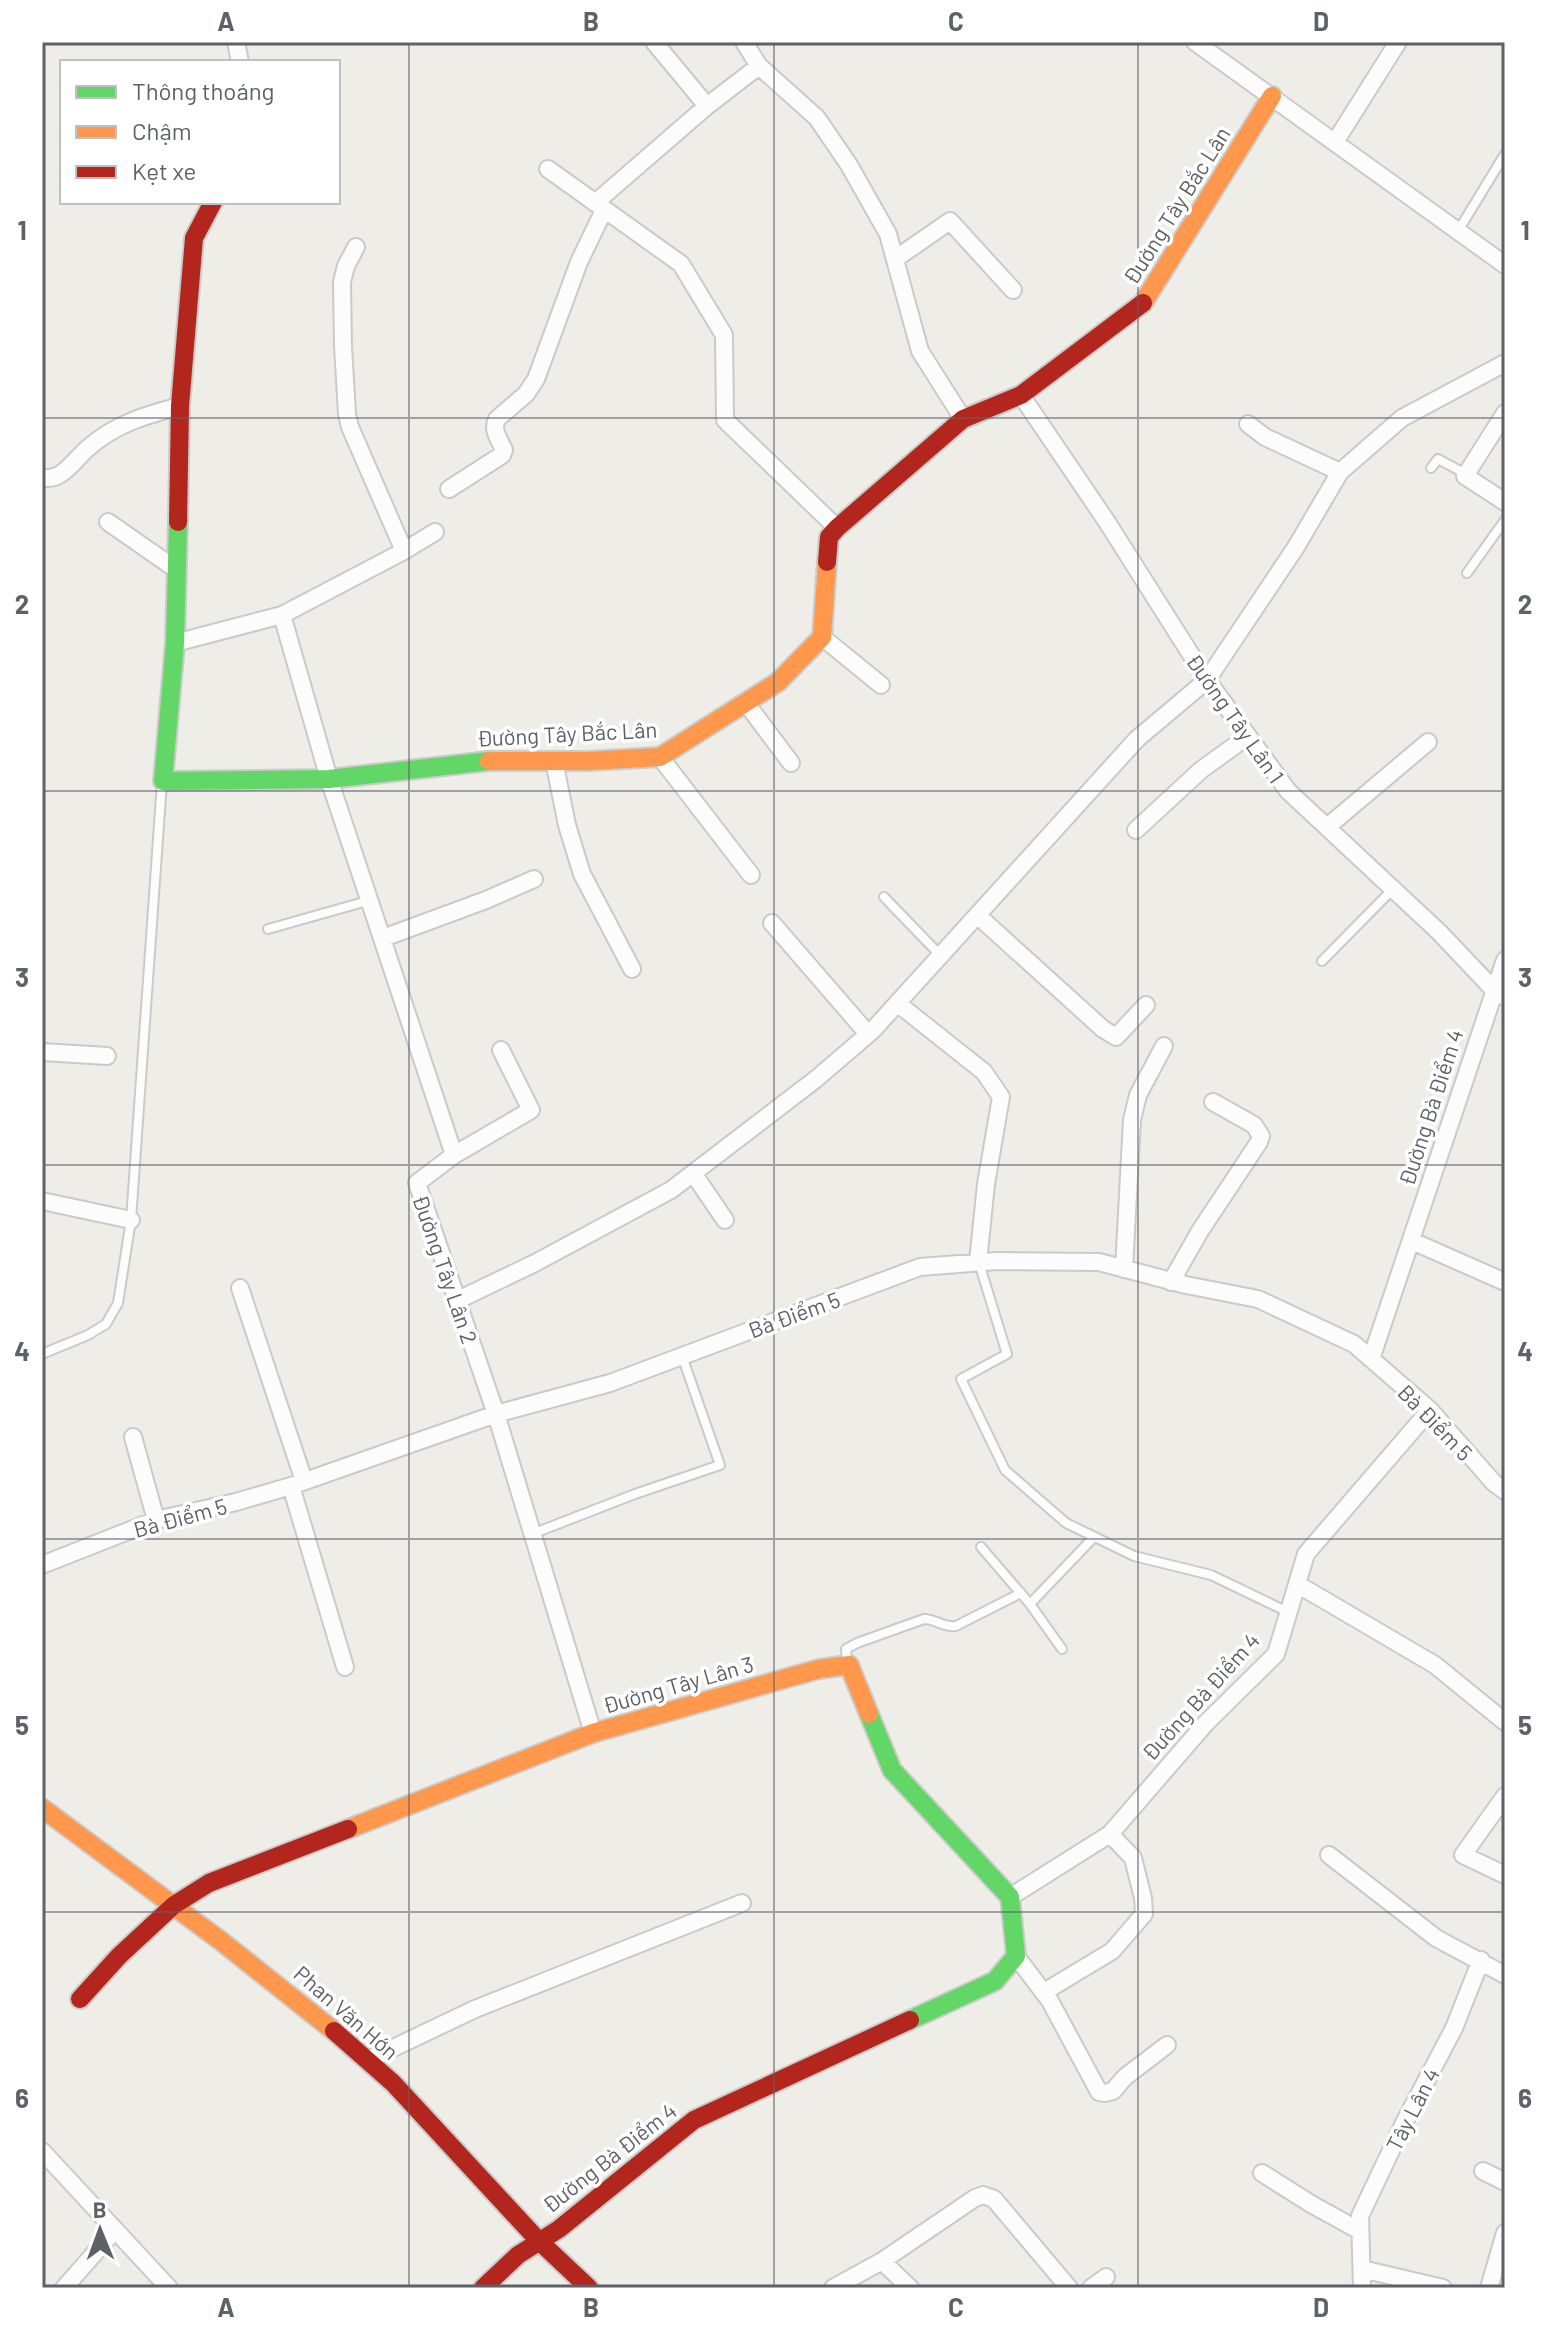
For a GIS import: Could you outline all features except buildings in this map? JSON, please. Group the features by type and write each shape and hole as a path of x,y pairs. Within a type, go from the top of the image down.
{"street":[{"path":"654,42 707,106"},
{"path":"744,42 759,66 817,118 849,165 888,234 920,351 963,419"},
{"path":"1196,42 1505,265"},
{"path":"1335,142 1398,42"},
{"path":"449,489 502,455 504,450 494,424 526,394 536,379 600,206 707,106 759,66"},
{"name":"Đường Tây Bắc Lân","path":"837,528 963,419 1021,395 1143,303 1272,96"},
{"path":"548,169 681,264 724,335 725,420 837,528 829,537 822,637 881,685"},
{"path":"163,781 175,643 180,406 194,238 212,204"},
{"path":"895,259 950,221 1013,290"},
{"path":"356,247 342,282 347,414 404,551"},
{"path":"456,1301 535,1263 671,1190 816,1079 868,1034 1137,739 1207,680 1296,547 1340,472 1402,418 1505,363"},
{"name":"Đường Tây Lân 1","path":"1021,395 1107,522 1207,680 1288,791 1439,932 1499,993"},
{"path":"42,477 58,477 89,447 130,421 180,406"},
{"path":"1505,413 1465,476 1505,502"},
{"path":"1248,424 1265,437 1340,472"},
{"path":"108,522 177,570"},
{"path":"175,643 282,615 435,532"},
{"path":"282,615 329,779 454,1155 531,1110 501,1050"},
{"name":"Đường Tây Bắc Lân","path":"163,781 329,779 487,761 660,757 778,682 822,637"},
{"path":"746,703 791,763"},
{"path":"1136,830 1201,770 1248,736"},
{"path":"1327,827 1428,742"},
{"path":"660,757 751,875"},
{"path":"554,761 567,825 582,874 632,969"},
{"path":"383,938 534,879"},
{"path":"977,915 1103,1029 1116,1037 1146,1005"},
{"path":"772,923 868,1034"},
{"name":"Đường Bà Điểm 4","path":"1371,1359 1499,993 1505,960"},
{"path":"897,1003 984,1072 1001,1097 986,1184 978,1262"},
{"path":"1124,1269 1132,1120 1138,1095 1164,1046"},
{"path":"42,1052 107,1056"},
{"path":"1171,1282 1261,1136 1254,1125 1213,1102"},
{"name":"Đường Tây Lân 2","path":"454,1155 417,1183 496,1414 593,1733"},
{"path":"693,1173 725,1220"},
{"path":"42,1201 131,1220"},
{"path":"1412,1241 1505,1282"},
{"name":"Bà Điểm 5","path":"42,1565 156,1520 297,1484 496,1414 610,1383 920,1267 978,1262 1099,1262 1171,1282 1258,1299 1354,1344 1430,1410 1494,1483 1505,1491"},
{"path":"240,1288 297,1484 345,1667"},
{"name":"Đường Bà Điểm 4","path":"1010,1897 1110,1834 1206,1723 1276,1654 1306,1554 1430,1410"},
{"path":"133,1437 156,1520"},
{"path":"1297,1584 1435,1665 1505,1722"},
{"path":"849,1665 892,1770 1010,1897 1016,1956 1044,1992 1095,2085 1103,2093 1113,2091 1125,2077 1167,2045"},
{"name":"Đường Tây Lân 3","path":"80,1999 119,1956 174,1905 209,1883 593,1733 819,1669 849,1665"},
{"path":"1505,1796 1463,1855 1505,1875"},
{"name":"Phan Văn Hớn","path":"42,1808 287,1990 368,2060 538,2240 589,2288"},
{"path":"1044,1992 1112,1951 1144,1914 1133,1858 1110,1834"},
{"path":"1329,1855 1436,1938 1505,1975"},
{"path":"368,2060 475,2009 742,1903"},
{"name":"Đường Bà Điểm 4","path":"483,2288 502,2266 559,2229 694,2120 995,1981 1016,1956"},
{"name":"Tây Lân 4","path":"1362,2288 1360,2216 1454,2028 1481,1960"},
{"path":"42,2151 169,2288"},
{"path":"1483,2171 1505,2182"},
{"path":"1262,2173 1360,2231"},
{"path":"833,2288 882,2261 975,2198 988,2196 994,2199 1069,2288"},
{"path":"64,2288 115,2230"},
{"path":"1489,2288 1505,2233"},
{"path":"882,2261 910,2288"},
{"path":"1362,2269 1443,2288"},
{"path":"1091,2288 1106,2277"}],"lane":[{"path":"1458,231 1505,154"},
{"path":"1431,468 1438,459 1466,474"},
{"path":"1467,573 1505,520"},
{"path":"42,1354 106,1324 118,1303 131,1220 163,781"},
{"path":"1322,961 1393,889"},
{"path":"884,897 940,955"},
{"path":"268,929 371,900"},
{"path":"978,1262 1007,1354 961,1379 1005,1470 1066,1523 1134,1556 1211,1575 1288,1612"},
{"path":"532,1534 720,1465 681,1356"},
{"path":"1030,1604 1094,1537"},
{"path":"981,1547 1030,1604 1062,1649"},
{"path":"849,1665 846,1649 857,1643 924,1619 949,1627 956,1626 1021,1593"}],"traffic: fast":[{"path":"178,522 175,643 163,781 329,779 489,761"},
{"path":"869,1714 892,1770 1010,1897 1016,1956 995,1981 910,2020"}],"traffic: slow":[{"path":"1143,303 1272,96"},
{"path":"489,761 660,757 778,682 822,637 827,562"},
{"path":"348,1829 593,1733 819,1669 849,1665 869,1714"},
{"path":"42,1808 221,1941 334,2031"}],"traffic: jam":[{"path":"178,522 180,406 194,238 212,204"},
{"path":"827,562 829,537 837,528 963,419 1021,395 1143,303"},
{"path":"80,1999 119,1956 174,1905 209,1883 348,1829"},
{"path":"483,2288 518,2255 559,2229 694,2120 910,2020"},
{"path":"334,2031 393,2083 538,2240 589,2288"}]}
